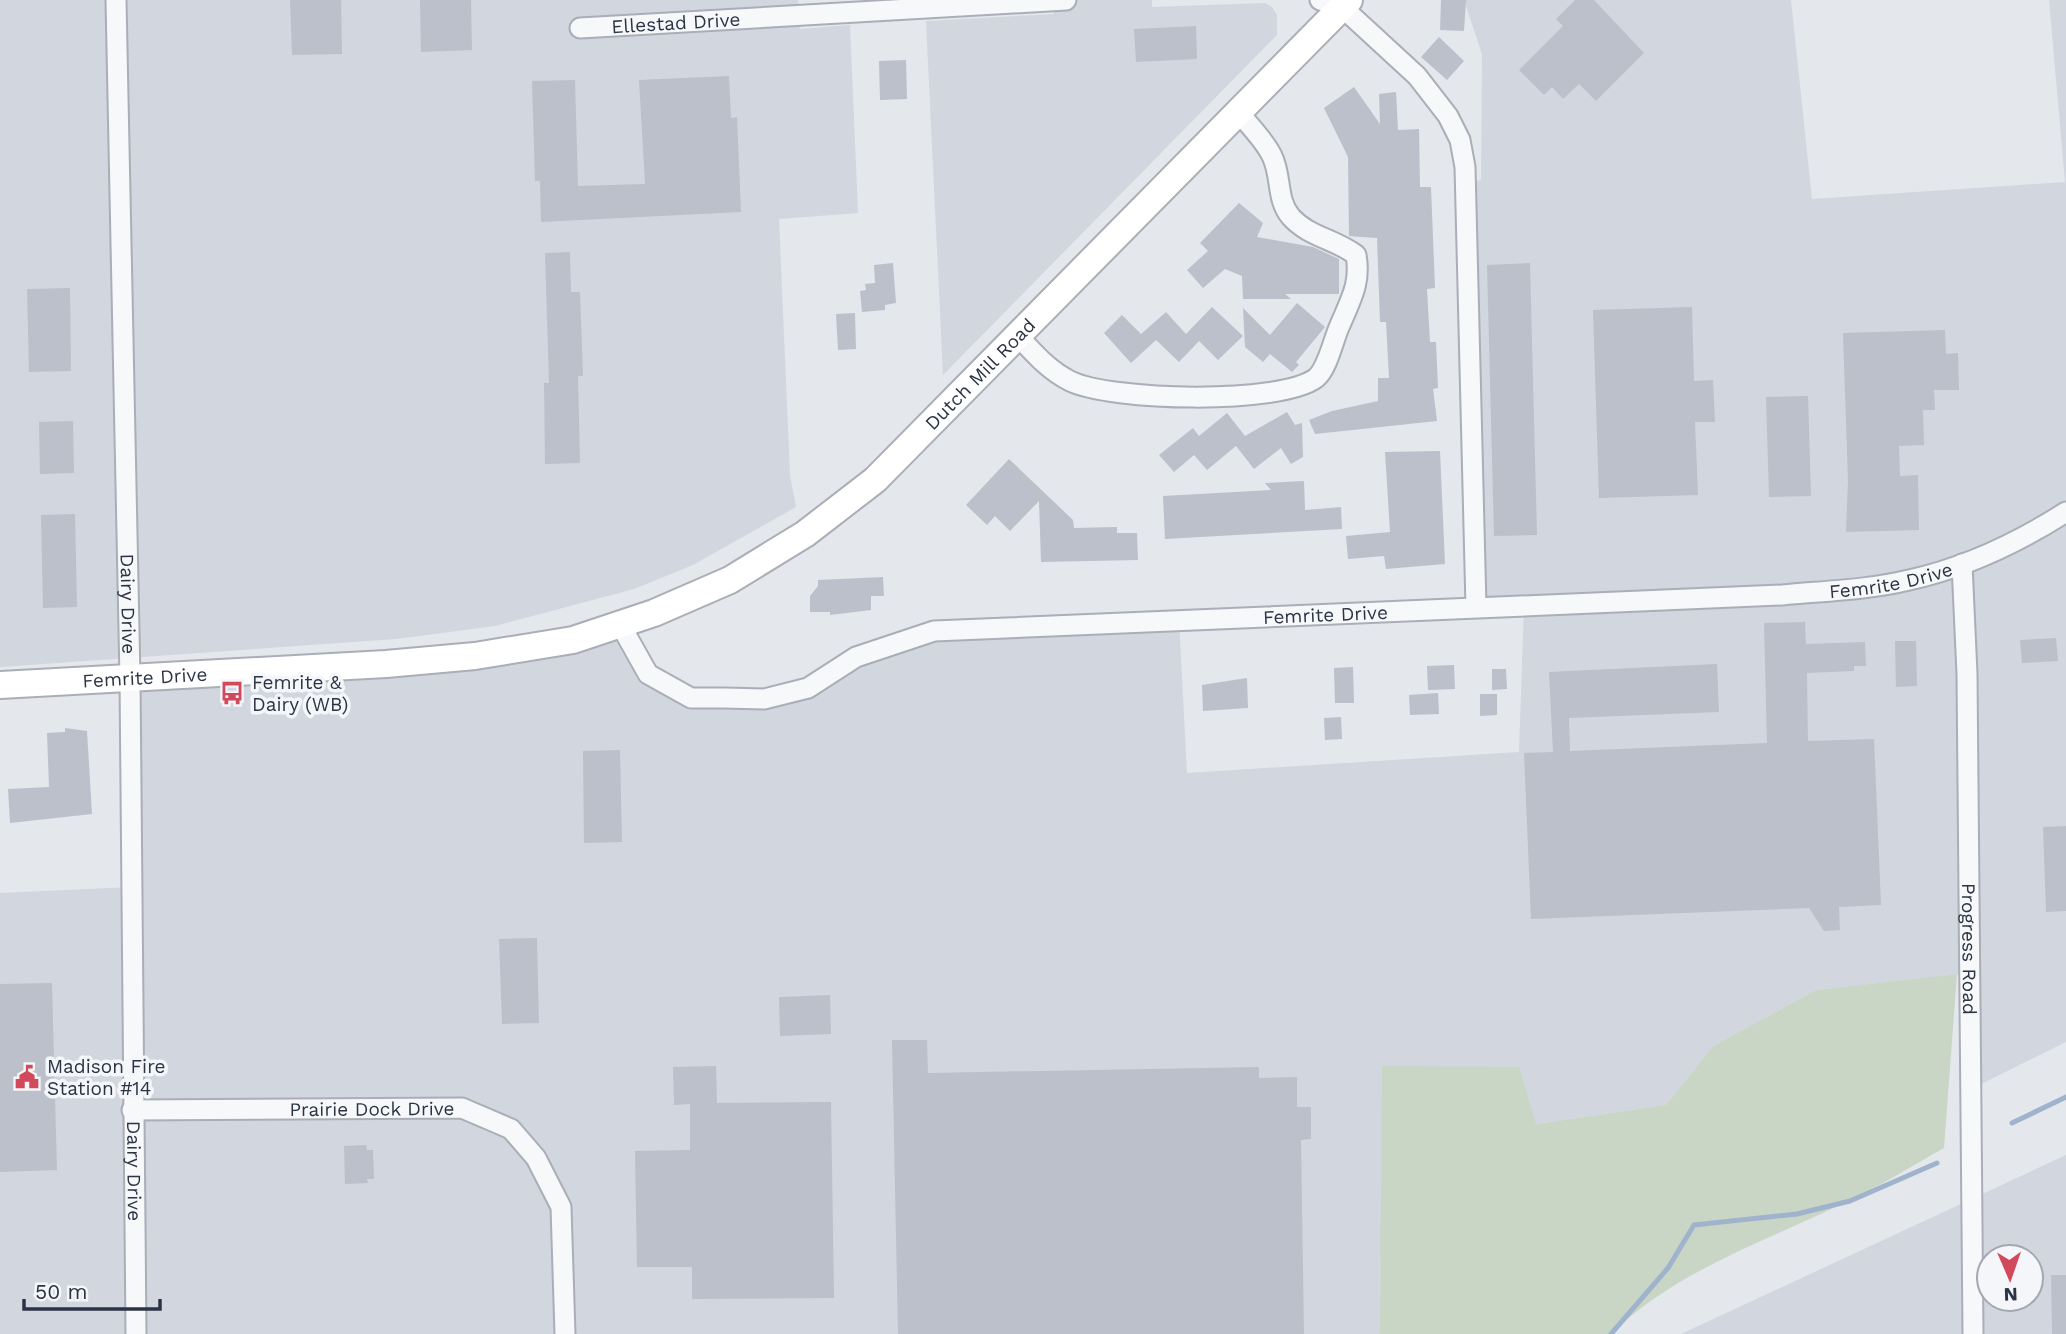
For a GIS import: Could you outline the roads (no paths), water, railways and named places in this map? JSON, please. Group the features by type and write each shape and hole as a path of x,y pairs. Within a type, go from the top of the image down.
{"street":[{"name":"Dairy Drive","path":"116,0 130,679 136,1334"},
{"name":"Ellestad Drive","path":"580,27 1066,0"},
{"name":"Dutch Mill Road","path":"542,647 620,624 730,580 805,534 875,480 1239,113 1337,2"},
{"path":"1337,2 1417,76 1448,116 1460,140 1465,167 1476,607"},
{"path":"1018,336 1049,369 1072,382 1119,394 1268,394 1301,388 1319,376 1355,297 1359,272 1356,255 1346,247 1306,232 1290,216 1281,200 1272,155 1239,113"},
{"name":"Femrite Drive","path":"620,624 648,674 691,698 764,699 808,688 856,657 934,631 1795,594 1909,581 1962,564 2066,512"},
{"name":"Progress Road","path":"1962,564 1967,674 1973,1334"},
{"name":"Femrite Drive","path":"0,685 386,664 542,647"},
{"name":"Prairie Dock Drive","path":"132,1110 462,1108 511,1129 536,1158 561,1207 565,1334"}],"waterway":[{"path":"2012,1123 2066,1097"},
{"path":"1611,1334 1668,1268 1694,1225 1797,1214 1850,1201 1937,1163"}],"place":[{"name":"Femrite & Dairy (WB)","path":"232,693"},
{"name":"Madison Fire Station #14","path":"27,1077"}]}
